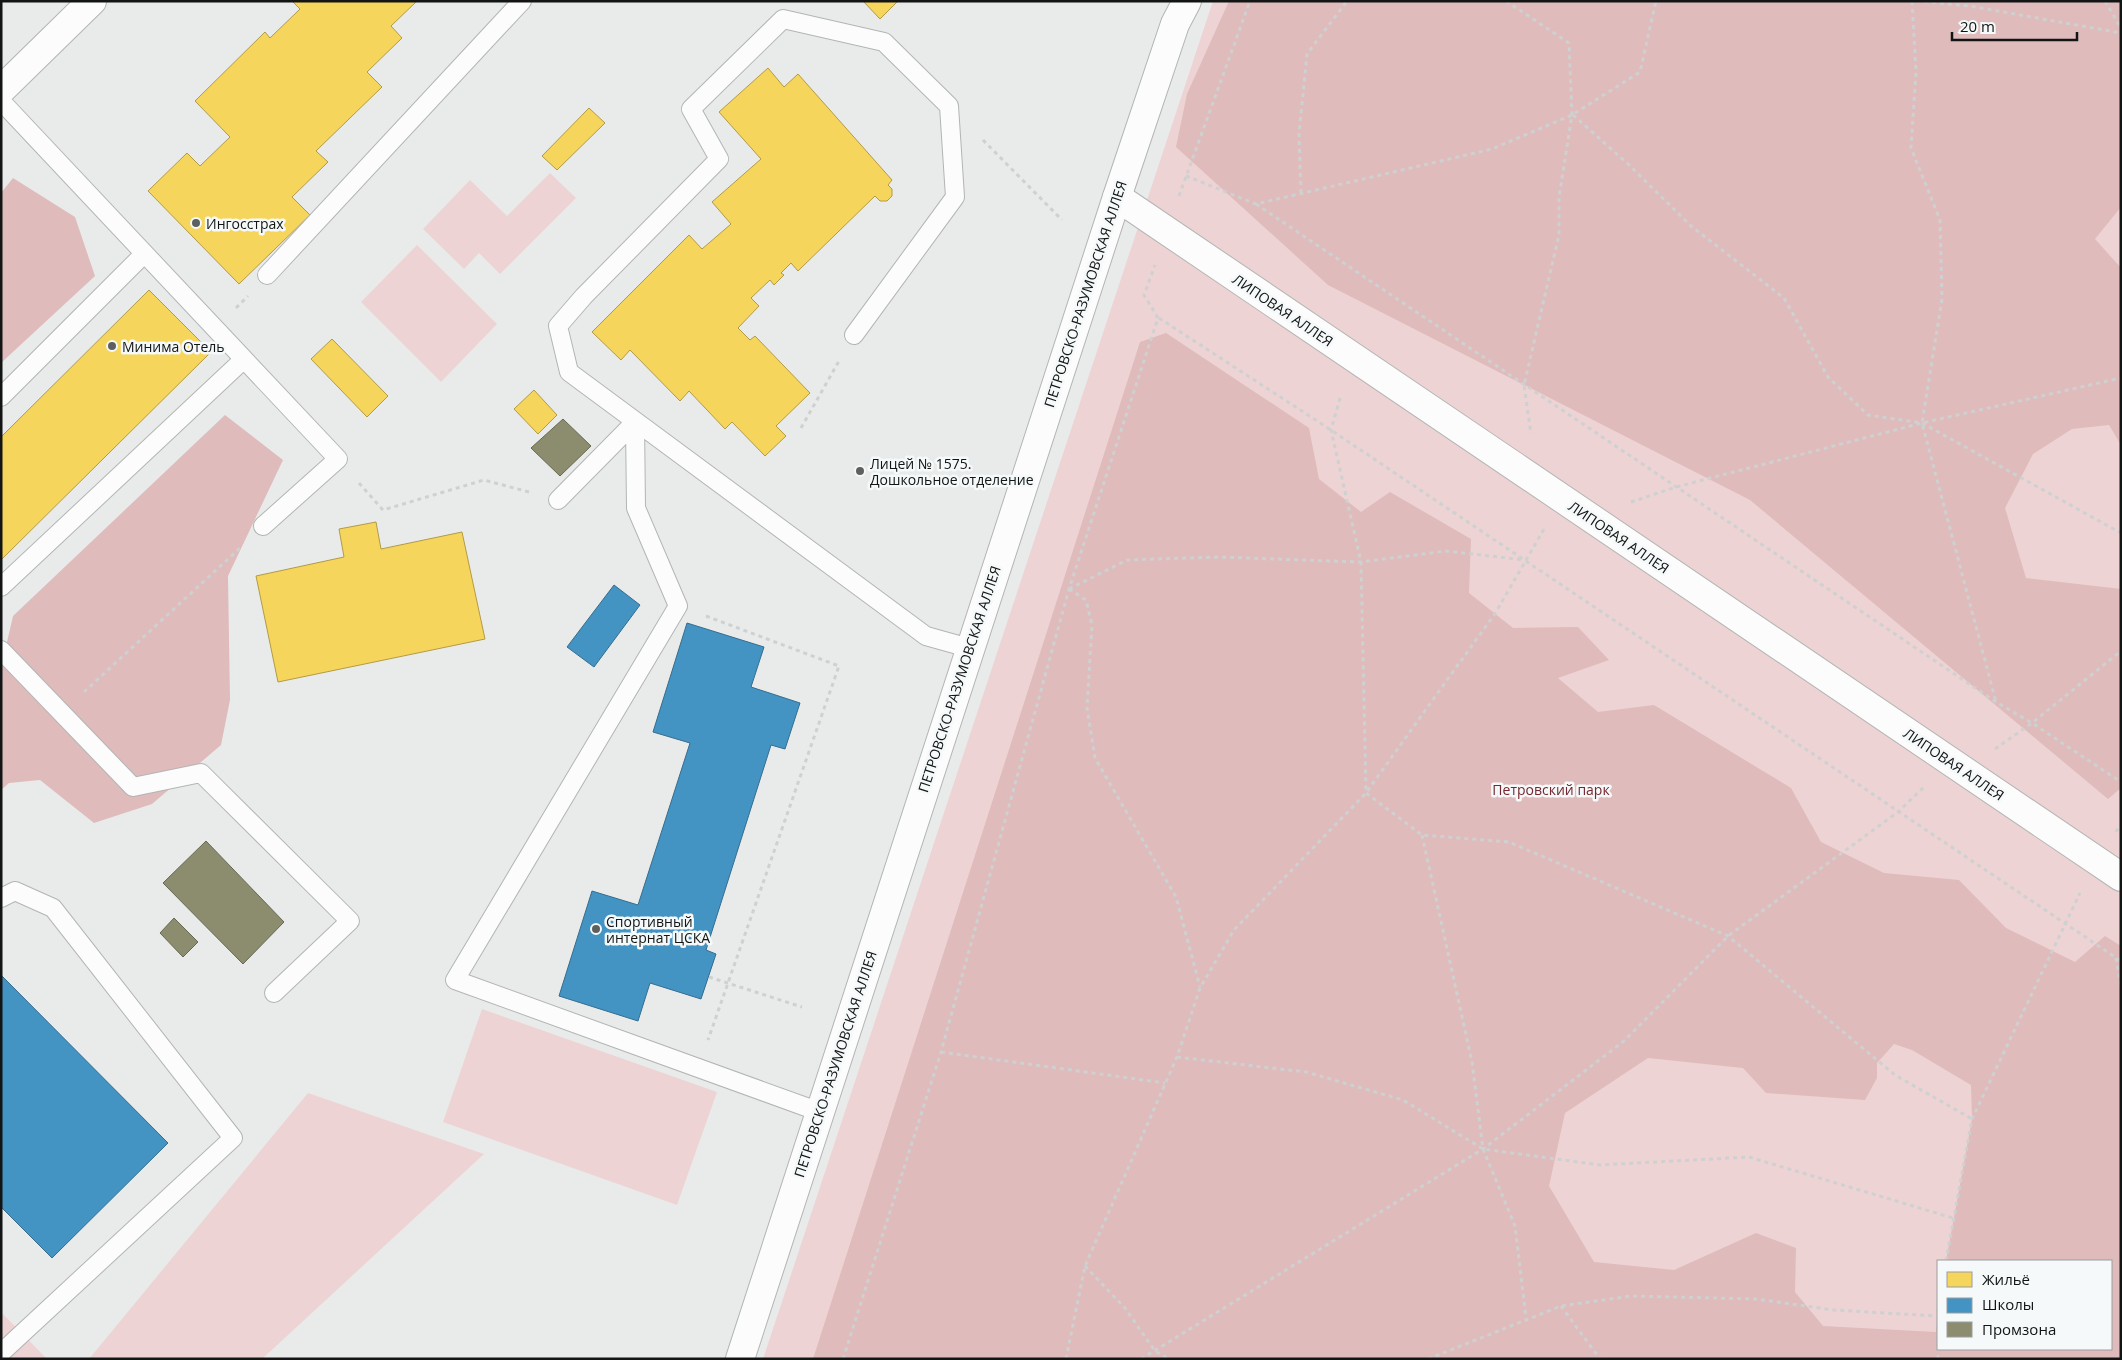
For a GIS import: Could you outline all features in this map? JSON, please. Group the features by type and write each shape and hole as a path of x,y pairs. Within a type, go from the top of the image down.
{"street":[{"path":"1,90 92,1"},
{"name":"ПЕТРОВСКО-РАЗУМОВСКАЯ АЛЛЕЯ","path":"740,1359 969,648 1182,3"},
{"name":"ЛИПОВАЯ АЛЛЕЯ","path":"1117,197 2121,877"}],"lane":[{"path":"266,275 522,1"},
{"path":"854,335 955,197 949,106 884,42 783,19 691,109 719,158 584,296 558,326 569,372 926,636 969,648"},
{"path":"1,101 338,459 263,526"},
{"path":"1,397 144,254"},
{"path":"1,587 243,360"},
{"path":"558,500 635,422"},
{"path":"635,422 636,508 678,606 455,980 820,1112"},
{"path":"1,650 133,787 201,773 350,921 274,993"},
{"path":"1,898 15,891 53,908 234,1138 1,1353"}],"path":[{"path":"1250,1 1186,176 1256,204 1996,702 2032,723 2121,782"},
{"path":"1301,193 1299,134 1307,54 1347,1"},
{"path":"1506,1 1569,44 1572,115 1559,197 1559,235 1524,385 1530,429"},
{"path":"1256,204 1492,150 1572,115 1640,72 1656,1"},
{"path":"1912,1 1916,72 1911,148 1940,220 1942,299 1922,423 1996,702"},
{"path":"1916,1 1970,6 2121,33"},
{"path":"2106,1 2121,28"},
{"path":"949,106 1062,220"},
{"path":"1572,115 1628,164 1691,226 1784,298 1828,378 1868,414 1922,423 2121,533"},
{"path":"1144,295 1158,318 1331,430 2121,960"},
{"path":"843,1359 941,1052 1069,589 1158,318"},
{"path":"801,428 854,335"},
{"path":"1638,499 1676,487 1922,423 2121,378"},
{"path":"1340,398 1331,430 1361,562 1366,793"},
{"path":"338,459 383,510 484,480 558,500"},
{"path":"62,713 263,526"},
{"path":"1066,1359 1085,1266 1177,1057 1200,988 1234,930 1366,793 1496,612 1544,528"},
{"path":"1069,589 1127,560 1218,557 1361,562 1446,551 1526,560"},
{"path":"1069,589 1086,600 1092,626 1087,708 1095,758 1176,897 1200,988"},
{"path":"678,606 839,666 698,1069"},
{"path":"2006,743 2121,651"},
{"path":"1141,1359 1483,1149 1624,1041 1728,936 1898,812 1924,786"},
{"path":"1366,793 1422,835 1509,842 1728,936 1895,1075 1972,1119"},
{"path":"1422,835 1472,1062 1483,1149 1515,1226 1526,1318"},
{"path":"1946,1260 1972,1119 2083,888"},
{"path":"2116,957 2121,987"},
{"path":"709,977 802,1007"},
{"path":"941,1052 1165,1083"},
{"path":"1177,1057 1306,1072 1402,1100 1483,1149 1600,1165 1749,1157 1953,1218"},
{"path":"1085,1266 1125,1308 1155,1350 1169,1359"},
{"path":"1428,1359 1526,1318 1561,1306 1631,1296 1756,1299 1834,1310 1936,1316"},
{"path":"1561,1306 1600,1359"},
{"path":"1937,1310 1937,1338"}],"green space":[{"name":"Петровский парк","path":"1213,1 2121,1 2121,1359 763,1359"},
{"path":"1229,1 2121,1 2121,207 2095,239 2121,268 2121,445 2109,425 2072,429 2033,454 2005,508 2026,578 2121,589 2121,788 2108,799 1750,500 1328,285 1176,147 1187,94"},
{"path":"550,173 576,198 500,274 479,253 464,269 423,229 470,180 507,216"},
{"path":"13,178 75,217 95,276 1,363 1,193"},
{"path":"417,245 497,324 441,382 361,302"},
{"path":"1166,333 1309,428 1319,479 1361,512 1390,492 1471,539 1469,593 1513,628 1578,627 1609,660 1558,678 1598,712 1654,705 1791,788 1821,842 1884,873 1959,880 2006,928 2075,962 2105,936 2121,946 2121,1359 813,1359 1140,342","holes":["1894,1044 1912,1050 1971,1085 1972,1119 1946,1260 2112,1260 2112,1350 1937,1350 1937,1318 1936,1332 1823,1326 1795,1292 1796,1248 1756,1233 1674,1270 1594,1262 1549,1186 1565,1113 1648,1058 1743,1068 1766,1093 1865,1100 1877,1078 1877,1063"]},
{"path":"225,415 283,460 228,576 230,700 221,745 152,804 94,823 40,780 9,783 1,790 1,668 13,616"},
{"path":"482,1009 717,1092 677,1205 443,1122"},
{"path":"308,1093 484,1154 262,1359 89,1359"},
{"path":"1,1312 47,1359 1,1359"}],"building: Жильё":[{"path":"292,1 417,1 391,26 402,38 367,72 382,87 316,151 328,162 292,197 310,215 239,284 148,191 187,153 200,166 230,137 195,101 265,32 270,38 300,9"},
{"path":"863,1 898,1 880,19"},
{"path":"768,68 784,87 798,74 892,180 888,185 892,189 892,196 887,201 880,201 875,196 798,271 791,263 781,273 784,275 774,285 770,280 751,298 759,306 738,328 750,340 755,336 810,393 776,426 786,436 765,456 732,422 725,429 689,391 680,401 630,350 621,360 592,332 689,235 702,249 731,224 712,202 761,159 719,112"},
{"path":"589,108 605,123 557,170 542,156"},
{"path":"149,290 211,352 1,560 1,437"},
{"path":"332,339 388,396 367,417 311,359"},
{"path":"534,390 557,415 538,434 514,409"},
{"path":"376,522 381,549 462,532 485,639 278,682 256,576 344,557 339,529"}],"building: Школы":[{"path":"614,585 640,605 594,667 567,647"},
{"name":"Спортивный интернат ЦСКА","path":"687,623 764,647 751,687 800,703 785,749 771,745 706,950 716,954 701,999 650,983 638,1021 559,996 592,891 638,905 690,743 653,732"},
{"path":"1,975 168,1143 52,1258 1,1207"}],"building: Промзона":[{"path":"563,419 591,446 560,476 531,448"},
{"path":"206,841 284,922 243,964 163,883"},
{"path":"174,918 198,942 183,957 160,933"}],"place":[{"name":"Ингосстрах","path":"196,223"},
{"name":"Минима Отель","path":"112,346"},
{"name":"Лицей № 1575. Дошкольное отделение","path":"860,471"},
{"name":"Спортивный интернат ЦСКА","path":"596,929"}]}
